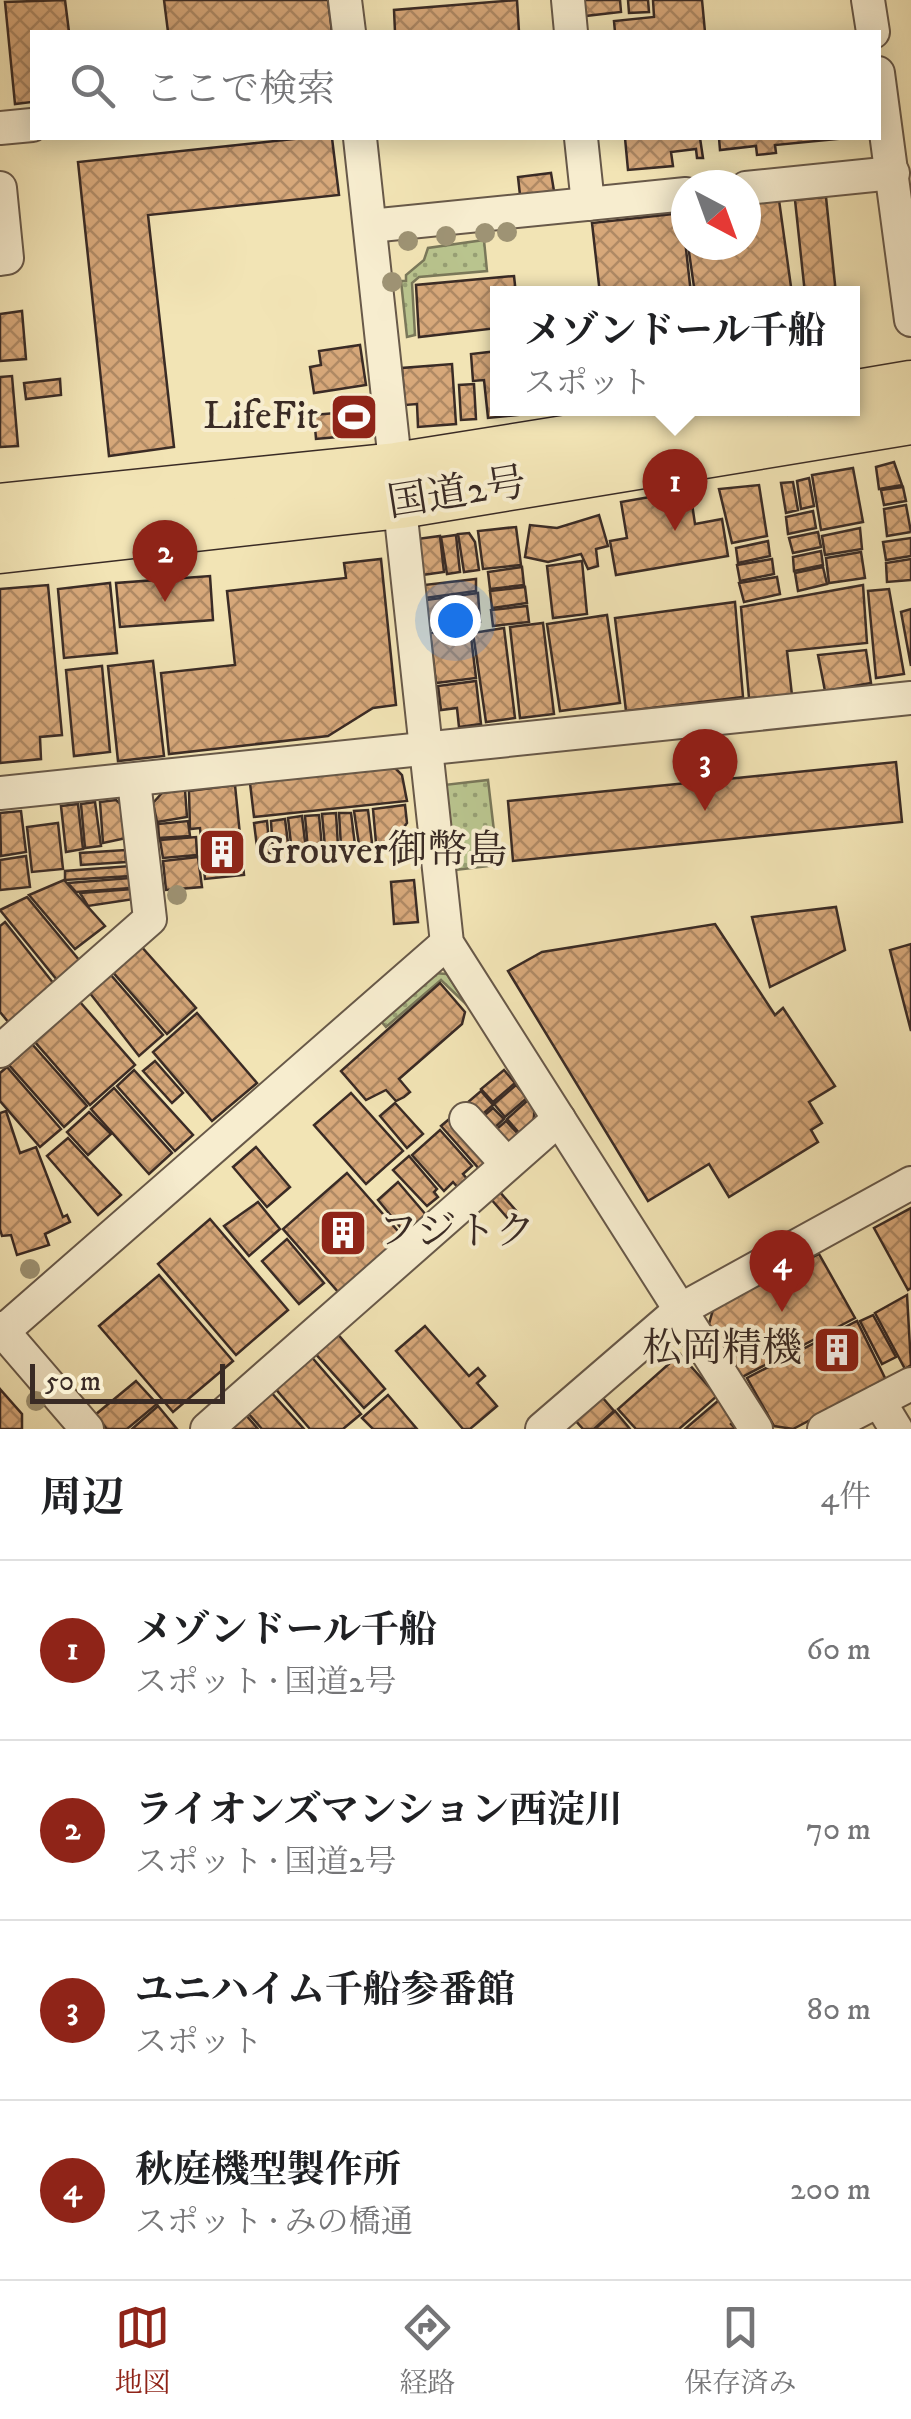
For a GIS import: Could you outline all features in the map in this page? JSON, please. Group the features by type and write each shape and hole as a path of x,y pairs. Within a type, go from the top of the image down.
{"highway":[{"path":"860,393 911,386"},
{"name":"国道2号","path":"0,508 398,486 727,416"},
{"name":"国道2号","path":"0,549 398,486 911,420"}],"street":[{"path":"346,0 349,30"},
{"path":"568,0 571,30"},
{"path":"868,0 873,30"},
{"path":"881,93 911,320"},
{"path":"0,128 30,125"},
{"path":"360,140 447,943 756,1429"},
{"path":"581,140 588,204"},
{"path":"761,186 893,173"},
{"path":"0,188 7,258 0,259"},
{"path":"370,226 671,196"},
{"path":"0,793 911,698"},
{"path":"0,1050 150,919 134,782"},
{"path":"87,1429 1,1331 447,943"},
{"path":"466,1119 507,1164"},
{"path":"207,1429 559,1119"},
{"path":"554,1425 680,1310 911,1183"},
{"path":"824,1429 887,1415 911,1384"}],"green space":[{"path":"484,240 487,271 419,277 412,283 415,335 407,337 401,281 406,281 406,275 424,260 428,248"},
{"path":"488,780 498,865 454,870 444,785"},
{"path":"433,973 447,974 467,1005 441,980 386,1027 379,1019"}],"building":[{"path":"65,0 69,30 30,30 30,102 15,104 5,2"},
{"path":"164,0 328,0 332,30 168,30"},
{"path":"517,0 519,30 395,30 394,10"},
{"path":"583,0 620,0 621,12 585,16"},
{"path":"628,0 648,0 649,12 629,13"},
{"path":"653,0 702,0 705,30 615,30 614,21 654,17"},
{"path":"284,140 332,140 339,195 148,215 174,447 109,456 78,162"},
{"path":"625,140 700,140 703,158 697,158 696,149 671,152 673,166 628,170"},
{"path":"719,140 826,140 775,145 776,153 757,155 756,146 720,150"},
{"path":"551,173 554,191 520,195 518,177"},
{"path":"826,197 835,286 804,286 795,200"},
{"path":"779,200 791,286 694,286 690,260 761,260 761,203"},
{"path":"671,214 671,260 687,260 690,286 599,286 592,223"},
{"path":"514,276 515,286 490,286 490,329 419,337 416,285"},
{"path":"22,311 26,359 0,361 0,314"},
{"path":"360,345 366,385 314,393 310,367 321,365 319,351"},
{"path":"490,352 490,416 507,416 488,418 484,380 473,381 471,354"},
{"path":"452,364 456,424 418,427 417,404 405,405 402,368"},
{"path":"12,376 18,446 0,447 0,377"},
{"path":"60,379 61,395 26,399 24,383"},
{"path":"474,384 476,419 461,420 459,385"},
{"path":"367,396 369,435 340,436 338,398"},
{"path":"335,413 337,437 316,439 314,415"},
{"path":"894,462 902,485 879,489 876,467"},
{"path":"853,468 863,522 821,530 812,475"},
{"path":"809,478 814,506 801,509 797,481"},
{"path":"793,482 798,510 786,513 781,483"},
{"path":"759,485 767,536 732,543 719,489"},
{"path":"903,487 906,501 884,505 881,490"},
{"path":"690,490 695,524 722,519 728,556 616,575 610,541 627,538 621,502"},
{"path":"906,505 911,532 887,536 884,509"},
{"path":"813,511 816,528 788,534 786,517"},
{"path":"599,515 608,546 596,549 598,566 588,569 581,554 548,562 525,557 530,525 557,528"},
{"path":"516,527 521,565 483,569 478,531"},
{"path":"860,528 862,549 825,555 822,536"},
{"path":"818,532 821,547 793,553 789,538"},
{"path":"469,533 475,542 479,570 464,572 458,534"},
{"path":"456,535 460,572 447,574 441,537"},
{"path":"440,536 444,572 422,575 417,539"},
{"path":"911,538 911,556 886,560 883,542"},
{"path":"768,541 770,556 738,563 736,548"},
{"path":"821,551 823,565 794,571 793,557"},
{"path":"861,552 865,578 829,583 826,558"},
{"path":"381,559 396,705 373,708 328,736 169,754 161,673 235,665 227,591 346,578 344,563"},
{"path":"772,559 774,574 740,581 737,565"},
{"path":"911,559 911,580 887,582 886,563"},
{"path":"582,561 587,614 553,618 547,566"},
{"path":"522,567 524,585 490,589 488,572"},
{"path":"823,567 827,584 798,591 795,573"},
{"path":"210,576 213,620 120,627 116,583"},
{"path":"777,577 780,594 744,602 739,583"},
{"path":"476,579 476,591 425,598 424,585"},
{"path":"110,583 117,653 64,658 58,589"},
{"path":"48,585 62,735 40,737 41,759 0,763 0,589"},
{"path":"863,585 867,643 787,651 792,695 749,698 741,607"},
{"path":"525,587 527,603 492,608 490,591"},
{"path":"889,589 904,674 876,678 868,591"},
{"path":"478,593 480,622 428,630 426,600"},
{"path":"735,602 743,697 626,711 615,618"},
{"path":"527,606 529,622 493,626 491,610"},
{"path":"911,609 911,666 901,612"},
{"path":"607,615 620,703 560,711 547,624"},
{"path":"543,623 554,714 520,718 510,627"},
{"path":"470,628 476,678 436,683 430,633"},
{"path":"504,628 515,718 486,722 473,633"},
{"path":"866,650 871,683 825,691 818,655"},
{"path":"153,661 164,756 118,761 108,666"},
{"path":"102,666 110,752 74,756 66,670"},
{"path":"476,681 481,724 459,727 457,708 441,710 438,686"},
{"path":"896,762 902,822 513,861 508,801"},
{"path":"395,768 402,775 407,801 254,817 250,783"},
{"name":"Grouver御幣島","path":"235,785 244,875 205,879 200,828 190,829 189,791"},
{"path":"185,790 187,817 157,822 153,803 162,793"},
{"path":"116,800 129,811 131,837 103,843 100,802"},
{"path":"95,802 101,846 85,848 81,804"},
{"path":"78,804 83,849 66,852 61,806"},
{"path":"405,805 407,823 394,841 376,843 373,809"},
{"path":"368,810 372,843 359,845 354,811"},
{"path":"21,811 26,852 1,856 0,813"},
{"path":"336,813 338,846 325,847 322,814"},
{"path":"339,813 351,813 355,845 341,846"},
{"path":"319,815 322,848 308,850 305,816"},
{"path":"302,816 306,850 292,852 288,818"},
{"path":"285,819 289,851 273,853 271,821"},
{"path":"188,821 190,836 159,838 158,824"},
{"path":"267,821 270,853 258,855 254,823"},
{"path":"58,823 63,869 32,872 27,827"},
{"path":"196,837 197,855 163,858 160,840"},
{"path":"125,850 126,862 81,865 80,853"},
{"path":"26,856 30,887 0,890 0,860"},
{"path":"198,857 202,887 166,890 163,861"},
{"path":"130,866 131,876 65,880 65,871"},
{"path":"130,878 131,888 76,892 68,883"},
{"path":"64,880 105,926 75,949 29,895"},
{"path":"414,880 418,922 394,924 391,882"},
{"path":"133,889 134,899 88,906 80,893"},
{"path":"27,897 80,961 57,980 0,910"},
{"path":"836,907 845,950 770,987 752,917"},
{"path":"5,922 54,984 9,1023 0,1012 0,926"},
{"path":"715,924 775,1015 783,1008 835,1086 809,1102 822,1123 811,1130 818,1142 752,1183 729,1197 709,1164 648,1201 508,971 542,952"},
{"path":"911,944 911,1031 890,950"},
{"path":"140,945 196,1008 167,1034 111,970"},
{"path":"110,974 163,1035 139,1056 89,992"},
{"path":"440,983 465,1012 462,1024 399,1079 410,1092 404,1097 396,1101 386,1090 366,1100 341,1071"},
{"path":"80,1002 135,1065 90,1105 35,1042"},
{"path":"197,1013 257,1083 212,1121 153,1052"},
{"path":"32,1044 87,1106 64,1127 9,1065"},
{"path":"155,1061 183,1093 172,1103 143,1071"},
{"path":"7,1067 61,1129 40,1147 0,1101 0,1073"},
{"path":"134,1070 193,1135 175,1151 117,1086"},
{"path":"504,1070 515,1083 493,1102 481,1089"},
{"path":"516,1085 527,1098 505,1117 494,1104"},
{"path":"114,1088 172,1153 149,1174 91,1109"},
{"path":"481,1091 493,1105 477,1119 460,1109"},
{"path":"351,1093 403,1151 366,1184 314,1125"},
{"path":"528,1100 535,1107 533,1125 521,1135 507,1119"},
{"path":"395,1103 423,1134 407,1148 380,1116"},
{"path":"493,1108 504,1119 490,1132 479,1120"},
{"path":"6,1111 20,1153 36,1147 63,1217 67,1215 70,1222 45,1234 49,1245 17,1255 11,1235 2,1236 0,1229 0,1113"},
{"path":"89,1112 111,1134 88,1155 67,1132"},
{"path":"454,1115 494,1161 481,1171 441,1126"},
{"path":"506,1121 520,1136 504,1149 491,1134"},
{"path":"440,1130 472,1166 463,1174 468,1180 459,1189 453,1182 444,1191 412,1155"},
{"path":"68,1138 121,1195 98,1215 47,1156"},
{"path":"256,1147 290,1187 267,1207 233,1167"},
{"path":"409,1156 437,1189 434,1192 438,1197 427,1206 393,1170"},
{"name":"フジトク","path":"347,1173 403,1237 339,1293 283,1229"},
{"path":"398,1182 427,1216 406,1234 378,1200"},
{"path":"499,1191 518,1213 510,1221 490,1198"},
{"path":"258,1202 280,1229 249,1256 224,1226"},
{"path":"911,1208 911,1288 908,1290 874,1228"},
{"path":"210,1219 288,1310 236,1355 158,1264"},
{"path":"287,1239 324,1283 299,1304 262,1261"},
{"path":"819,1254 855,1318 742,1377 709,1324 714,1306"},
{"path":"159,1275 233,1361 173,1412 99,1326"},
{"path":"907,1295 911,1365 905,1369 875,1313"},
{"path":"873,1315 896,1357 882,1364 860,1321"},
{"name":"松岡精機","path":"857,1321 886,1380 793,1429 774,1426 747,1378"},
{"path":"425,1326 469,1376 478,1368 485,1376 477,1383 497,1406 470,1429 463,1429 396,1351"},
{"path":"335,1331 385,1389 364,1408 313,1351"},
{"path":"309,1354 361,1414 343,1429 310,1429 274,1387"},
{"path":"680,1354 717,1396 679,1429 636,1429 618,1409"},
{"path":"136,1381 157,1404 127,1429 107,1429 95,1415"},
{"path":"0,1389 22,1414 22,1429 0,1429"},
{"path":"270,1391 304,1429 262,1429 247,1412"},
{"path":"388,1395 417,1429 373,1429 362,1418"},
{"path":"602,1397 614,1411 594,1429 583,1429 575,1420"},
{"path":"719,1400 736,1420 731,1424 736,1429 685,1429"},
{"path":"158,1406 177,1429 132,1429"},
{"path":"615,1411 630,1429 595,1429"},
{"path":"245,1414 258,1429 228,1429"}],"place":[{"name":"LifeFit","path":"354,417"},
{"name":"メゾンドール千船","path":"675,531"},
{"name":"ライオンズマンション西淀川","path":"165,602"},
{"name":"ユニハイム千船参番館","path":"705,811"},
{"name":"Grouver御幣島","path":"222,852"},
{"name":"フジトク","path":"343,1233"},
{"name":"秋庭機型製作所","path":"782,1312"},
{"name":"松岡精機","path":"837,1350"}]}
